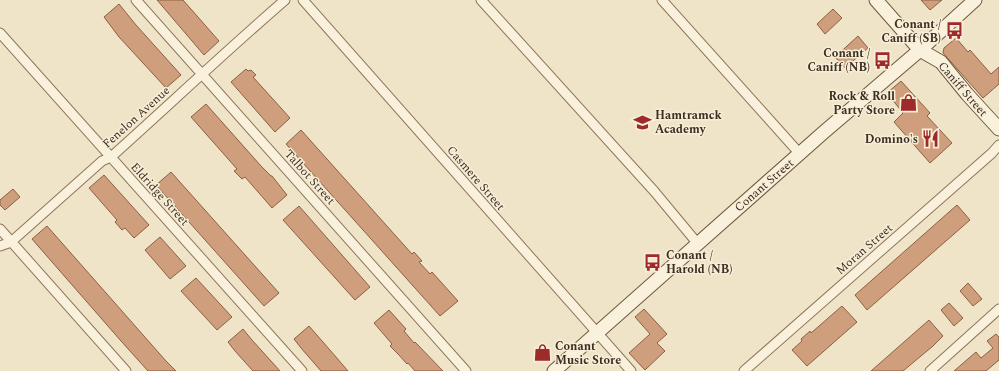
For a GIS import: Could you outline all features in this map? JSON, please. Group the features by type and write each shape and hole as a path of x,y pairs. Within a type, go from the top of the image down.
{"main road":[{"name":"Caniff Street","path":"876,0 920,50 941,62 967,94 999,129"},
{"name":"Conant Street","path":"554,371 975,0"}],"street":[{"name":"Talbot Street","path":"136,0 466,371"},
{"name":"Fenelon Avenue","path":"0,246 11,242 102,161 111,157 285,0"},
{"name":"Casmere Street","path":"303,0 631,371"},
{"path":"481,0 654,191 698,244"},
{"path":"662,0 800,154"},
{"name":"Eldridge Street","path":"0,33 302,371"},
{"name":"Moran Street","path":"744,371 992,153 999,145"},
{"path":"0,229 126,371"},
{"path":"930,371 999,309"}],"building":[{"path":"157,0 183,0 219,41 204,55"},
{"path":"921,0 942,0 930,10"},
{"path":"119,4 181,75 166,88 119,37 104,17"},
{"path":"833,9 842,18 825,34 817,24"},
{"path":"858,36 868,48 845,68 835,57"},
{"path":"956,38 968,52 970,50 991,74 999,67 999,84 983,98 943,53 944,48"},
{"path":"246,69 248,71 251,70 256,75 253,77 290,118 275,132 231,82"},
{"path":"901,81 930,113 927,116 952,143 930,163 894,122 903,113 887,93"},
{"path":"206,104 261,166 272,176 287,195 272,208 245,177 242,179 234,171 237,169 191,117"},
{"path":"301,130 412,254 414,252 422,261 419,262 430,274 432,272 458,301 440,316 286,144"},
{"path":"171,172 279,293 264,306 156,185"},
{"path":"104,175 149,225 134,238 125,228 122,230 115,222 117,220 89,188"},
{"path":"13,189 20,197 5,210 0,205 0,200"},
{"path":"957,205 970,220 867,310 855,295"},
{"path":"299,206 370,287 355,300 283,220"},
{"path":"47,226 176,371 148,371 121,341 32,239"},
{"path":"160,237 186,266 170,279 145,250"},
{"path":"196,278 232,317 217,330 181,291"},
{"path":"968,283 982,299 973,306 960,291"},
{"path":"949,303 963,318 954,326 941,310"},
{"path":"842,306 857,322 807,366 792,350 810,331 811,333"},
{"path":"644,309 667,334 657,343 665,351 645,370 629,353 650,334 635,317"},
{"path":"389,310 406,329 404,331 414,343 415,342 443,371 415,371 390,346 392,344 374,323"},
{"path":"929,320 943,336 933,346 903,371 871,371"},
{"path":"309,326 348,371 321,371 301,348 294,339"},
{"path":"243,329 280,371 253,371 235,351 228,342"},
{"path":"996,334 999,337 999,360 986,371 954,371 976,352 981,358 993,348 987,341"}],"place":[{"name":"Conant / Caniff (SB)","path":"954,31"},
{"name":"Conant / Caniff (NB)","path":"883,60"},
{"name":"Rock & Roll Party Store","path":"908,103"},
{"name":"Hamtramck Academy","path":"642,122"},
{"name":"Domino's","path":"931,139"},
{"name":"Conant / Harold (NB)","path":"653,262"},
{"name":"Conant Music Store","path":"542,353"}]}
